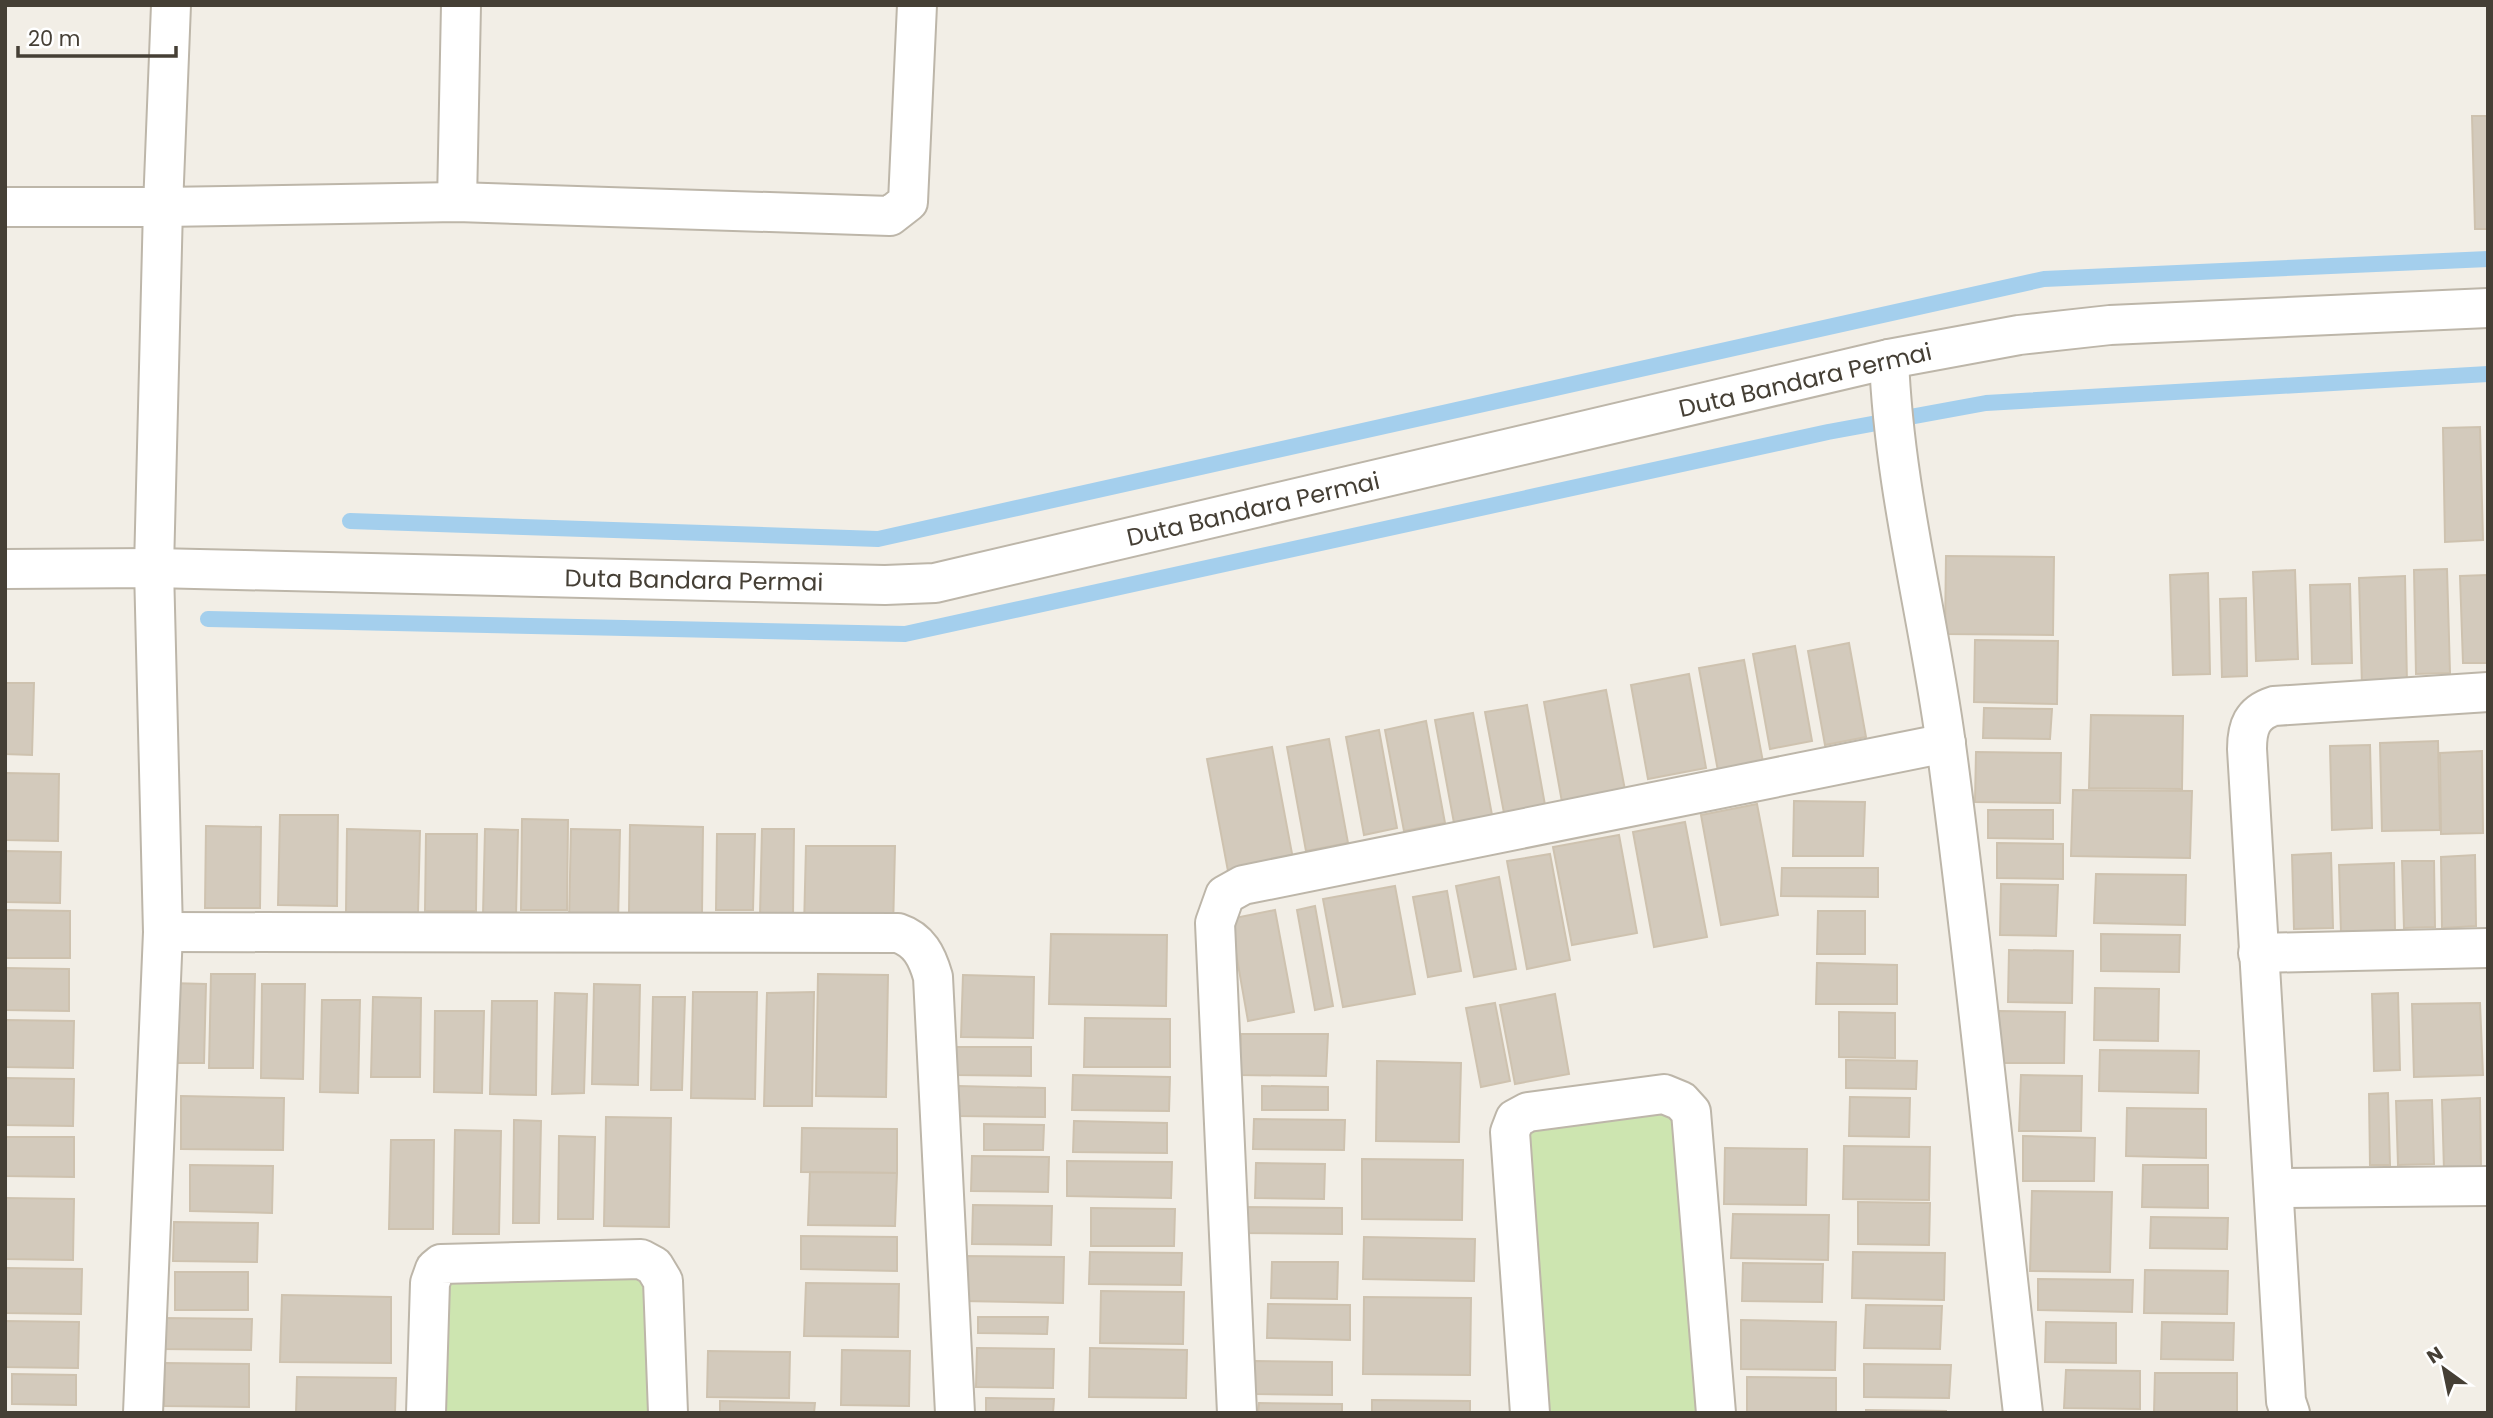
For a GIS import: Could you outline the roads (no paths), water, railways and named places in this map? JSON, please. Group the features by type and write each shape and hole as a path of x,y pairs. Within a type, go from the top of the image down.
{"street":[{"path":"143,1413 163,932 154,568 171,5"},
{"path":"457,202 461,5"},
{"path":"5,207 457,202 890,216 908,202 917,5"},
{"name":"Duta Bandara Permai","path":"5,569 154,568 886,585 935,583 1889,359 2019,335 2110,325 2488,308"},
{"path":"1889,359 1891,397 1901,467 1946,743 2023,1413"},
{"path":"2290,1413 2286,1401 2258,953 2246,749 2248,729 2257,714 2284,705 2488,692"},
{"path":"1237,1413 1215,923 1225,895 1243,884 1946,743"},
{"path":"163,932 898,933 911,937 929,962 933,977 954,1413"},
{"path":"2258,953 2488,948"},
{"path":"1530,1413 1510,1132 1515,1119 1528,1112 1664,1094 1681,1101 1690,1112 1716,1413"},
{"path":"2274,1188 2488,1186"},
{"path":"426,1413 430,1283 435,1269 441,1264 641,1259 654,1266 663,1281 668,1413"}],"waterway":[{"path":"350,521 878,539 2044,279 2488,259"},
{"path":"208,619 905,634 1828,432 1986,403 2488,374"}]}
